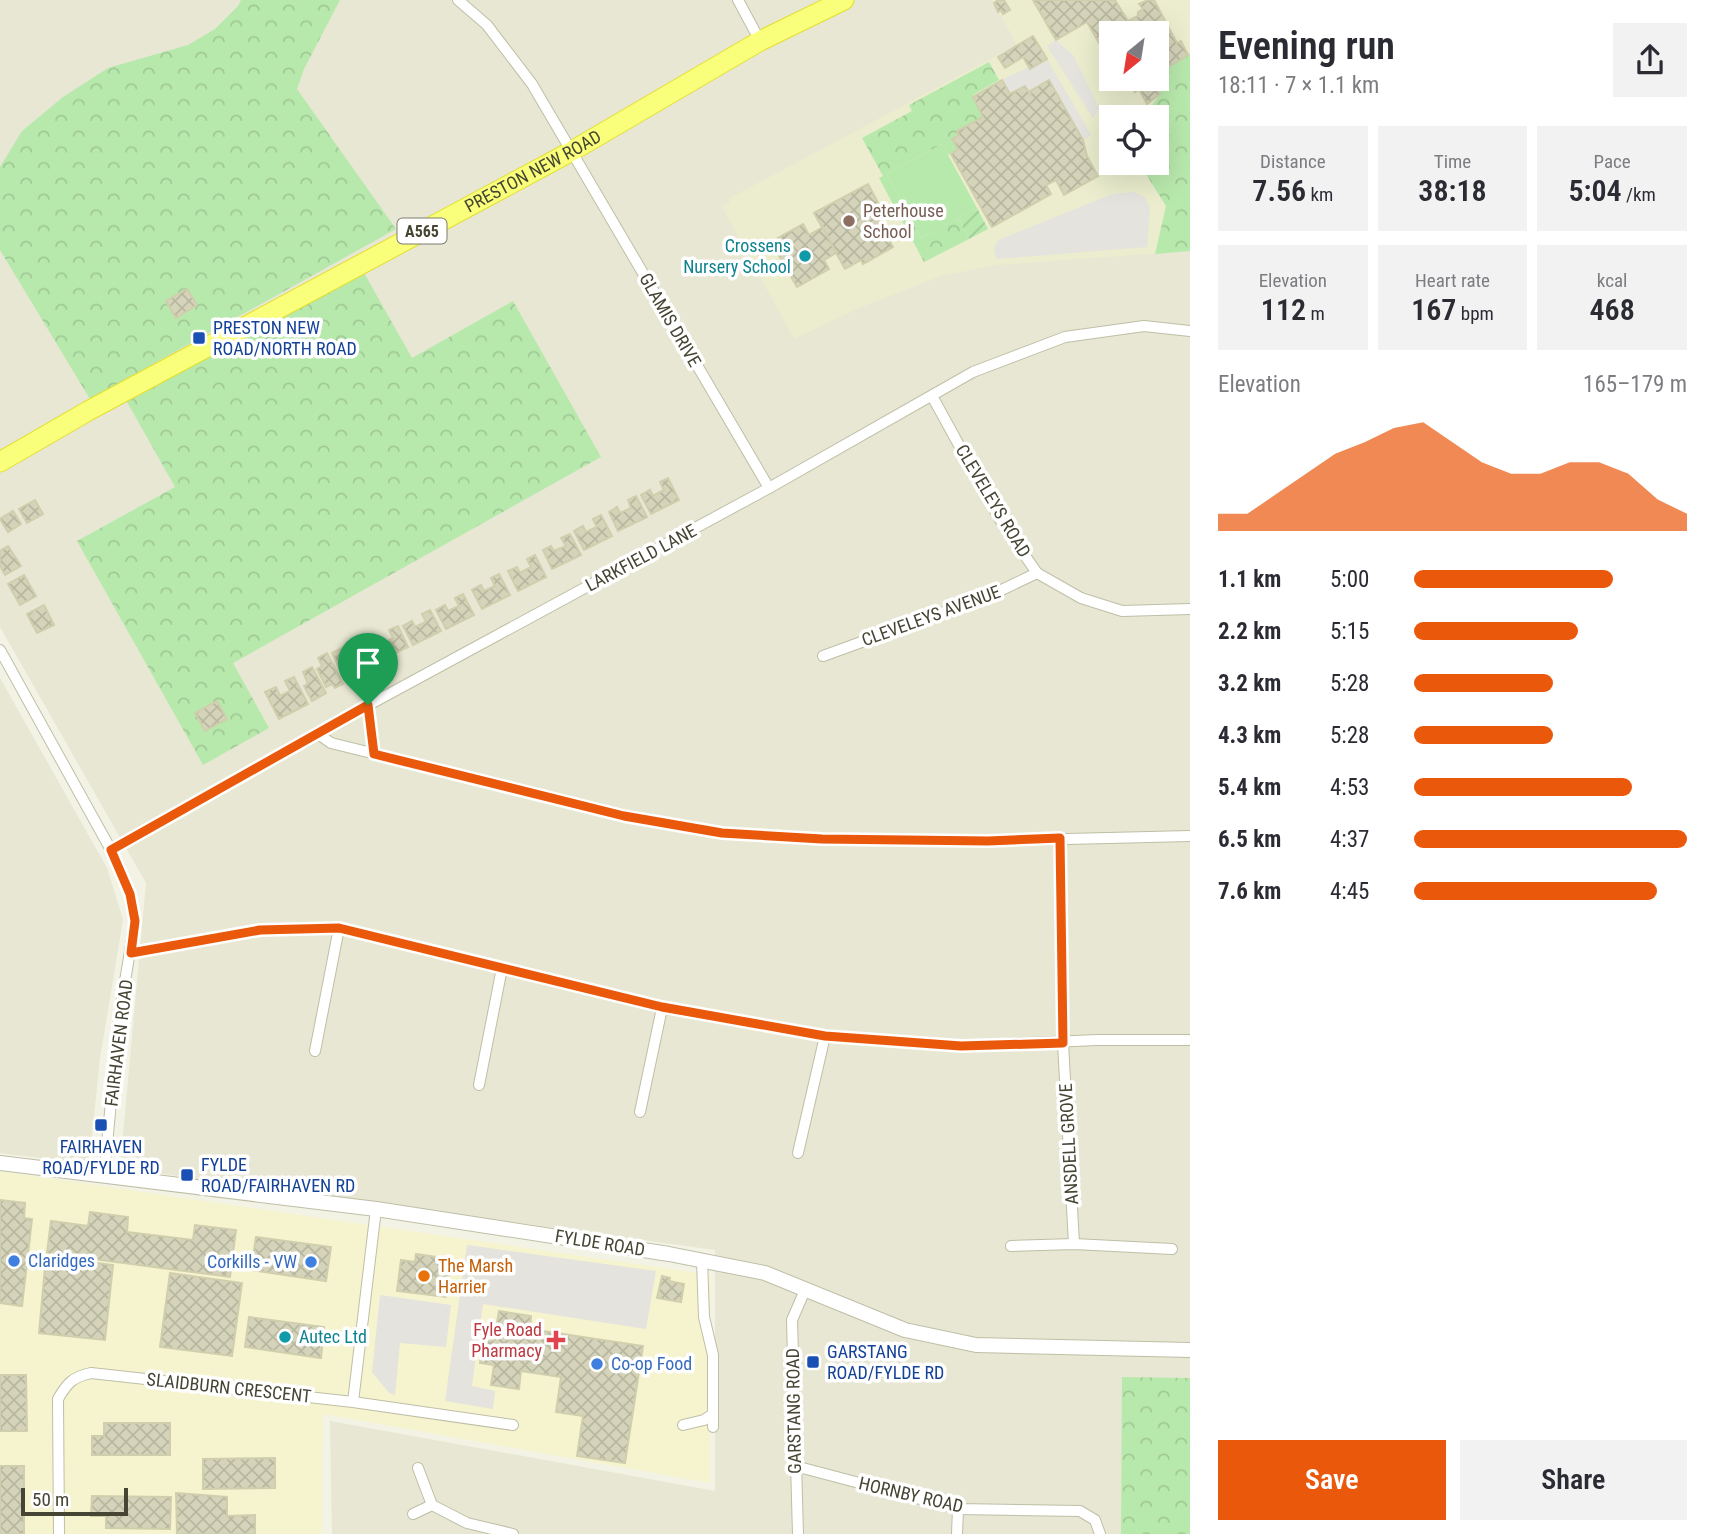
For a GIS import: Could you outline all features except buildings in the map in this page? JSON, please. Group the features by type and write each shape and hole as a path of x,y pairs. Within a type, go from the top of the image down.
{"highway":[{"name":"PRESTON NEW ROAD","path":"0,462 88,411 572,151 760,41 845,0"}],"street":[{"name":"GLAMIS DRIVE","path":"458,0 487,25 532,85 769,488"},
{"path":"738,0 760,41"},
{"name":"LARKFIELD LANE","path":"111,850 317,733 769,488 973,372 1065,337 1144,326 1190,331"},
{"name":"CLEVELEYS ROAD","path":"932,396 999,518 1037,573 1081,598 1122,611 1190,608"},
{"name":"CLEVELEYS AVENUE","path":"823,656 991,595 1037,573"},
{"name":"FAIRHAVEN ROAD","path":"0,650 111,850 130,894 135,921 119,1017 104,1176"},
{"path":"368,705 374,754"},
{"path":"317,733 331,743 624,816 722,833 822,839 988,841 1190,836"},
{"name":"ANSDELL GROVE","path":"1060,838 1063,1043 1074,1244"},
{"path":"131,953 260,930 339,928 662,1007 825,1036 961,1046 1097,1040 1190,1040"},
{"path":"315,1051 339,928"},
{"path":"479,1085 502,968"},
{"path":"640,1112 662,1007"},
{"path":"798,1153 825,1036"},
{"name":"FYLDE ROAD","path":"0,1163 376,1209 702,1261 765,1273 905,1330 976,1345 1190,1350"},
{"path":"376,1209 353,1402 513,1425"},
{"path":"1011,1245 1074,1244 1172,1249"},
{"path":"702,1261 704,1317 713,1355 713,1427"},
{"name":"GARSTANG ROAD","path":"798,1534 792,1320 805,1290"},
{"name":"SLAIDBURN CRESCENT","path":"59,1534 58,1399 67,1382 78,1376 91,1373 353,1402"},
{"path":"683,1425 704,1420 713,1414"},
{"name":"HORNBY ROAD","path":"795,1466 958,1508 1080,1511 1095,1520 1100,1534"},
{"path":"418,1468 432,1505 467,1522 513,1534"},
{"path":"413,1514 432,1505"},
{"path":"957,1534 958,1508"}],"shaded area":[{"path":"0,0 1190,0 1190,1534 332,1534 330,1421 715,1491 715,1250 120,1168 146,883 0,627"},
{"path":"992,0 1190,0 1190,251 998,265 941,276 859,308 794,339 722,207 730,202 728,199 1017,45"},
{"path":"1056,40 1073,55 1099,108 1093,118 1047,46"},
{"path":"1047,59 1091,135 1083,140 1049,81 1030,91 1031,96 1025,86 1010,94 1002,80 1029,67 1031,69"},
{"path":"1134,192 1144,197 1150,207 1147,247 996,259 994,248 999,240 1112,194"},
{"path":"0,678 107,868 123,920 100,1058 89,1164 0,1153"},
{"path":"0,1171 711,1275 710,1483 323,1414 322,1534 0,1534"},
{"path":"467,1245 656,1271 646,1329 483,1304 472,1386 495,1391 493,1409 445,1401"},
{"path":"380,1295 451,1305 446,1347 400,1343 395,1395 389,1393 372,1372"}],"green space":[{"path":"241,0 340,0 304,69 297,89 396,229 90,399 0,250 0,167 22,131 63,97 108,68 188,45 215,29"},
{"path":"1190,53 1190,251 1155,254 1166,206 1147,175 1169,175 1169,105 1153,104 1160,94 1158,91 1169,91 1169,66"},
{"path":"989,62 999,80 973,95 983,117 957,131 959,135 952,139 958,149 948,155 942,144 887,174 921,238 958,218 969,239 924,262 879,178 883,176 862,138 912,111 909,105"},
{"path":"942,144 977,208 921,238 887,174"},
{"path":"977,208 988,229 969,239 958,218"},
{"path":"363,271 412,358 513,301 601,457 233,663 269,728 203,765 77,541 175,487 127,402"},
{"path":"1122,1377 1190,1378 1190,1534 1121,1534"}],"place":[{"name":"Peterhouse School","path":"849,221"},
{"name":"Crossens Nursery School","path":"805,256"},
{"name":"PRESTON NEW ROAD/NORTH ROAD","path":"199,338"},
{"name":"FAIRHAVEN ROAD/FYLDE RD","path":"101,1125"},
{"name":"FYLDE ROAD/FAIRHAVEN RD","path":"187,1175"},
{"name":"Claridges","path":"14,1261"},
{"name":"Corkills - VW","path":"311,1262"},
{"name":"The Marsh Harrier","path":"424,1276"},
{"name":"Autec Ltd","path":"285,1337"},
{"name":"Fyle Road Pharmacy","path":"556,1340"},
{"name":"GARSTANG ROAD/FYLDE RD","path":"813,1362"},
{"name":"Co-op Food","path":"597,1364"}],"route":[{"path":"368,705 374,754 624,816 722,833 822,839 988,841 1060,838 1063,1043 961,1046 825,1036 662,1007 339,928 260,930 131,953 135,921 130,894 111,850 368,705"}]}
